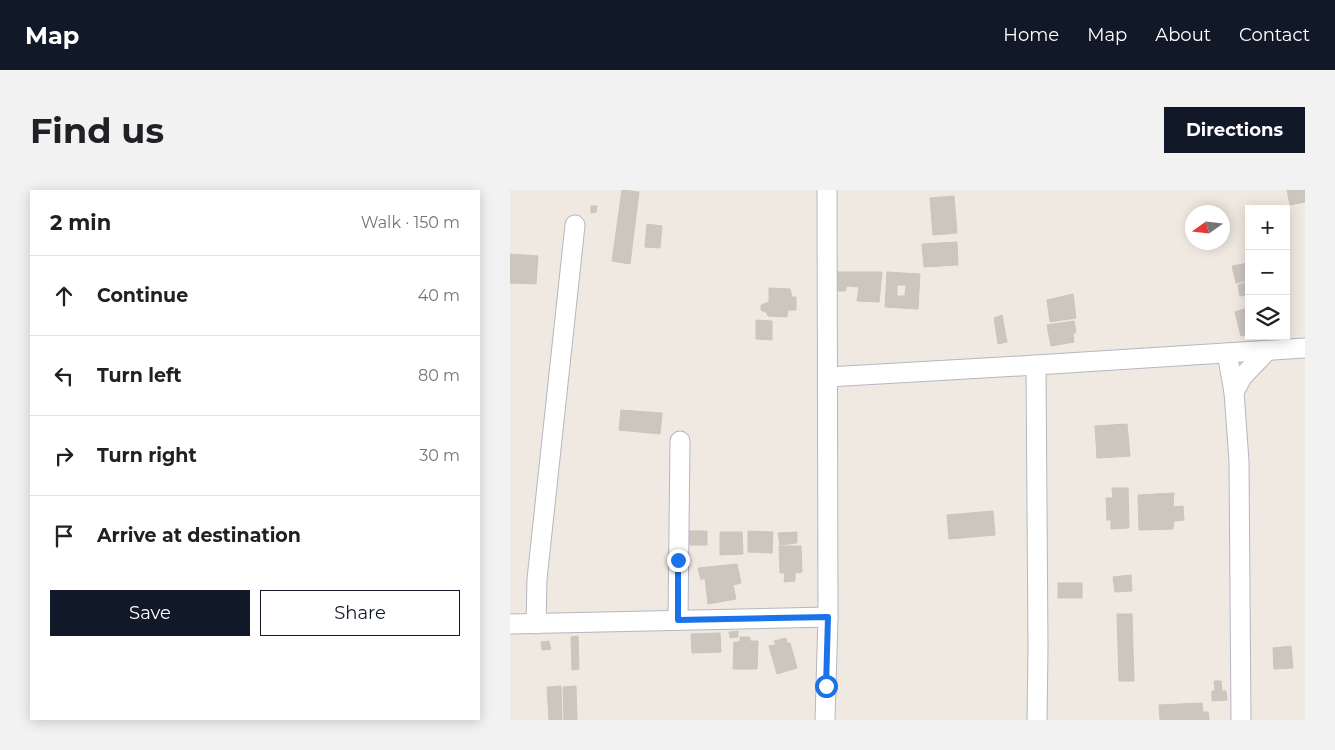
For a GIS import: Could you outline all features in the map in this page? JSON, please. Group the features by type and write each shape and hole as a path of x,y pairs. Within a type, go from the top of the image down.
{"street":[{"path":"825,720 828,617 827,190"},
{"path":"536,624 537,578 575,225"},
{"path":"828,377 1305,348"},
{"path":"1234,392 1242,377 1267,351"},
{"path":"1227,353 1234,392 1238,461 1241,720"},
{"path":"1036,365 1037,720"},
{"path":"678,620 680,441"},
{"path":"510,624 828,617"}],"building":[{"path":"622,190 639,192 630,264 612,261"},
{"path":"1287,190 1305,190 1305,202 1290,205"},
{"path":"954,196 957,233 933,235 930,198"},
{"path":"591,206 597,206 596,212 591,213"},
{"path":"647,224 662,226 660,248 645,247"},
{"path":"957,242 958,265 924,267 922,244"},
{"path":"510,254 538,256 536,284 510,283"},
{"path":"1245,264 1245,281 1236,283 1232,266"},
{"path":"835,272 882,272 879,302 857,301 859,287 847,286 845,291 835,291"},
{"path":"887,272 920,274 918,309 885,307","holes":["897,285 906,285 905,296 897,296"]},
{"path":"1245,283 1245,295 1240,296 1238,285"},
{"path":"769,288 790,289 792,297 796,297 796,310 788,310 787,317 768,316 767,313 761,310 761,305 769,302"},
{"path":"1073,294 1076,318 1050,322 1047,300"},
{"path":"1244,309 1245,335 1241,336 1235,312"},
{"path":"1002,315 1007,342 998,344 994,318"},
{"path":"756,320 772,321 772,340 756,339"},
{"path":"1074,321 1076,332 1073,334 1074,342 1051,346 1047,325"},
{"path":"621,410 662,413 660,434 619,430"},
{"path":"1127,424 1130,456 1097,458 1095,426"},
{"path":"1112,488 1128,488 1129,528 1111,529 1111,520 1107,520 1106,498 1113,498"},
{"path":"1174,493 1173,507 1183,506 1184,520 1174,521 1173,529 1139,530 1138,495"},
{"path":"993,511 995,535 949,539 947,515"},
{"path":"687,531 707,531 707,545 687,545"},
{"path":"748,531 773,532 772,553 748,552"},
{"path":"720,532 742,532 743,554 720,555"},
{"path":"797,532 797,543 780,545 778,533"},
{"path":"779,546 801,546 802,572 795,573 795,581 784,582 785,573 780,573"},
{"path":"737,564 741,583 733,585 736,599 708,604 705,578 701,580 698,568"},
{"path":"1131,575 1132,591 1115,592 1113,577"},
{"path":"1058,583 1082,583 1082,598 1058,598"},
{"path":"1117,614 1132,614 1134,681 1119,681"},
{"path":"738,631 738,637 730,638 729,632"},
{"path":"720,633 721,652 692,653 691,634"},
{"path":"578,636 579,669 572,670 571,637"},
{"path":"740,637 750,637 750,641 758,641 757,669 733,669 734,642 740,642"},
{"path":"786,638 787,643 790,643 797,668 777,674 769,646 776,645 774,641"},
{"path":"549,641 551,649 542,650 541,642"},
{"path":"1291,646 1293,668 1274,669 1273,648"},
{"path":"1214,681 1221,681 1222,691 1226,691 1227,700 1212,701 1212,691 1215,691"},
{"path":"561,686 562,720 549,720 547,687"},
{"path":"576,686 577,720 564,720 563,687"},
{"path":"1202,703 1203,712 1208,712 1209,720 1160,720 1159,705"}],"route":[{"path":"678,560 678,620 828,617 826,686"}]}
